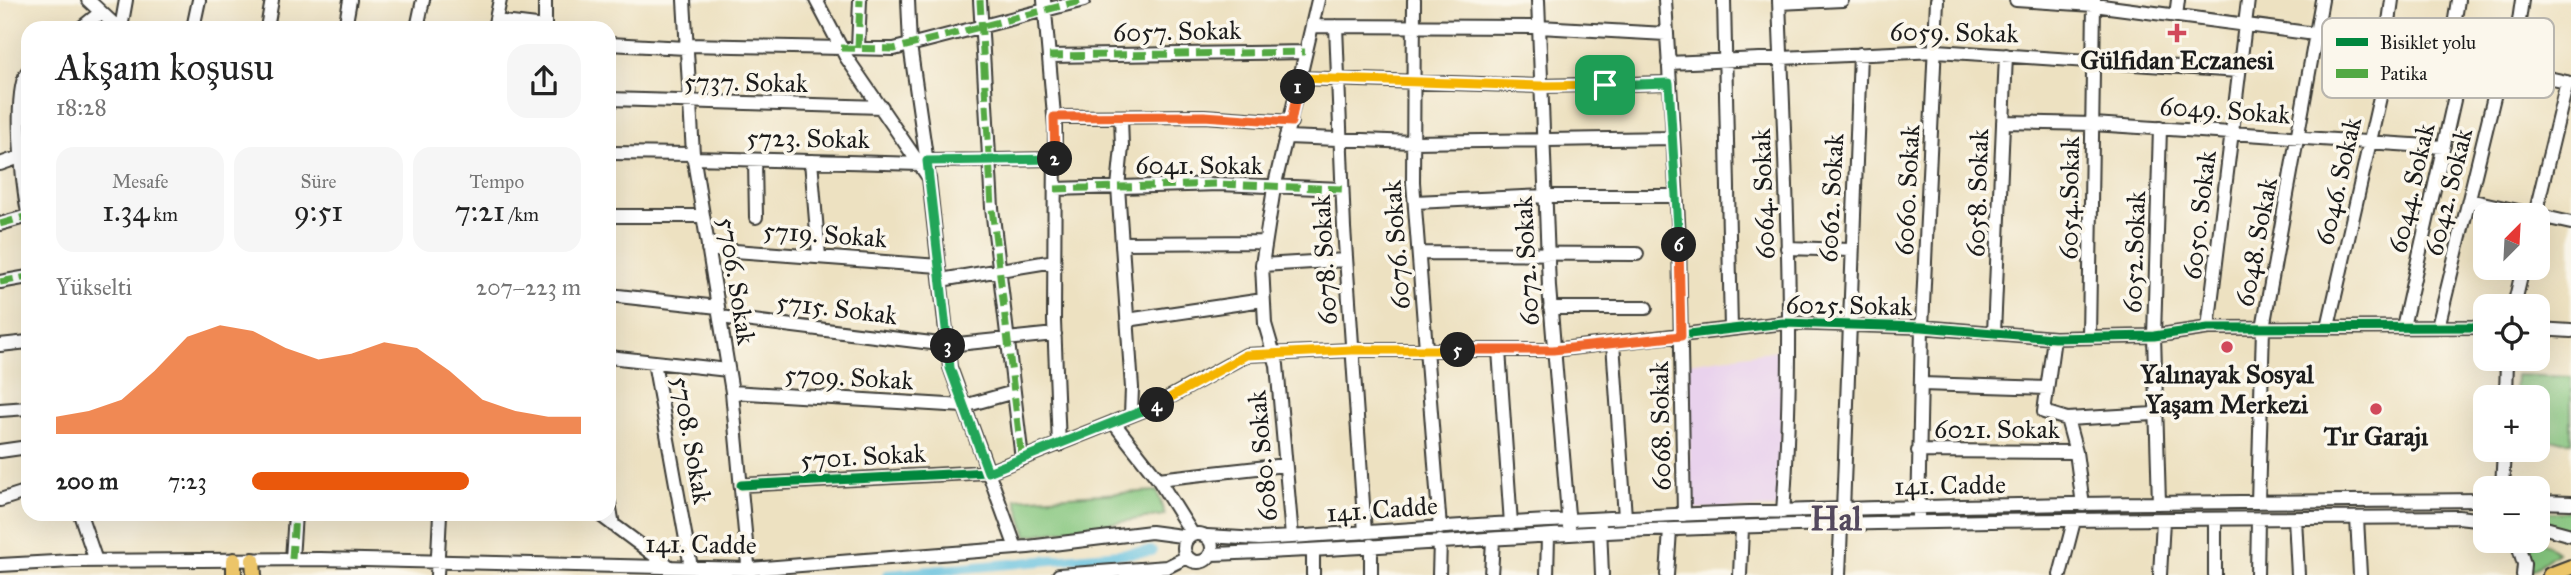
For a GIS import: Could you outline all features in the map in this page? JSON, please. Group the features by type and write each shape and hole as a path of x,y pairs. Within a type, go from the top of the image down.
{"main road":[{"path":"2550,575 2571,567"}],"street":[{"path":"88,0 112,21"},
{"path":"122,21 126,0"},
{"path":"194,21 199,0"},
{"path":"268,21 272,0"},
{"path":"346,21 350,0"},
{"path":"418,21 422,0"},
{"path":"496,21 500,0"},
{"path":"545,0 545,21"},
{"name":"5706. Sokak","path":"684,0 693,156 732,392 750,571"},
{"path":"814,0 841,48 924,162"},
{"path":"858,48 860,0"},
{"path":"908,0 910,45 924,162 929,178 950,368 1016,548"},
{"path":"980,0 999,272 1022,460"},
{"path":"616,44 894,49 980,28 1045,6 1084,0"},
{"name":"6080. Sokak","path":"1292,537 1277,365 1265,324 1262,265 1274,188 1318,0"},
{"name":"6076. Sokak","path":"1414,0 1415,202 1440,535 1439,575"},
{"name":"6072. Sokak","path":"1538,0 1550,308 1570,535"},
{"name":"6068. Sokak","path":"1665,0 1676,196 1684,515"},
{"path":"1724,0 1728,60 1731,329"},
{"path":"1779,2 1842,0"},
{"name":"6060. Sokak","path":"1918,524 1922,327 1937,51 1937,0"},
{"path":"2016,0 2094,3 2322,36"},
{"path":"2176,16 2178,0"},
{"name":"6050. Sokak","path":"2208,328 2248,0"},
{"name":"6048. Sokak","path":"2258,502 2263,328 2318,35 2322,0"},
{"name":"6046. Sokak","path":"2391,18 2392,0"},
{"name":"6044. Sokak","path":"2457,18 2458,0"},
{"name":"6042. Sokak","path":"2518,18 2522,0"},
{"name":"6064. Sokak","path":"1779,2 1790,323 1790,423 1783,512"},
{"name":"6054.Sokak","path":"2089,337 2094,3"},
{"path":"1045,6 1054,117 1055,334 1059,445"},
{"path":"90,21 101,12"},
{"path":"1312,26 1539,27 1666,34"},
{"name":"6078. Sokak","path":"1336,26 1346,260 1371,575"},
{"name":"6059. Sokak","path":"1668,63 1937,51 2239,71"},
{"name":"6057. Sokak","path":"1049,57 1305,52"},
{"name":"6062. Sokak","path":"1843,511 1860,54"},
{"name":"6058. Sokak","path":"1994,333 2006,55"},
{"path":"1300,78 1541,86 1669,83"},
{"path":"2539,203 2569,83"},
{"name":"6046. Sokak","path":"2328,327 2379,98"},
{"name":"6044. Sokak","path":"2403,327 2443,147 2450,98"},
{"name":"6042. Sokak","path":"2438,327 2498,98"},
{"name":"5737. Sokak","path":"616,99 882,107"},
{"path":"1054,117 1204,116 1291,122"},
{"path":"1121,117 1122,147 1118,187 1131,415"},
{"name":"6049. Sokak","path":"2003,122 2093,124 2443,147"},
{"name":"6052.Sokak","path":"2159,503 2154,414 2154,335 2160,128"},
{"path":"1287,136 1413,142 1672,138"},
{"name":"5723. Sokak","path":"616,153 811,161 1055,159"},
{"path":"0,164 21,157"},
{"path":"755,160 756,217"},
{"path":"811,161 819,256"},
{"name":"6041. Sokak","path":"1055,189 1219,184 1342,189"},
{"path":"1415,202 1545,196 1676,196"},
{"path":"2469,200 2482,203"},
{"path":"0,224 21,214"},
{"path":"616,216 703,216"},
{"path":"2550,218 2571,223"},
{"path":"1122,243 1265,242"},
{"path":"1787,248 1851,250"},
{"name":"5719. Sokak","path":"708,249 939,266"},
{"path":"1419,253 1637,254"},
{"path":"1262,265 1346,260"},
{"path":"941,280 1054,261"},
{"path":"0,282 21,278"},
{"name":"5715. Sokak","path":"616,296 948,345 1055,334"},
{"path":"1127,320 1264,300"},
{"path":"1550,308 1646,308"},
{"name":"6025. Sokak","path":"988,472 1154,406 1246,355 1273,352 1553,350 1790,323 1922,327 2053,338 2154,335 2208,328 2473,327"},
{"path":"2550,330 2571,331"},
{"path":"2053,338 2044,412 2067,419 2154,414"},
{"path":"0,345 21,343"},
{"path":"1613,343 1625,517"},
{"path":"1499,350 1511,524"},
{"path":"616,358 728,370"},
{"name":"5708. Sokak","path":"654,362 691,567"},
{"path":"1921,384 2047,388"},
{"name":"5709. Sokak","path":"732,392 964,406 1014,392"},
{"path":"0,410 21,408"},
{"path":"2067,419 2076,452 2083,505"},
{"path":"1113,422 1158,479 1191,536"},
{"path":"0,451 21,448"},
{"name":"6021. Sokak","path":"1918,451 2076,452"},
{"path":"1158,479 1285,466"},
{"name":"5701. Sokak","path":"741,485 988,472"},
{"path":"0,500 21,493"},
{"path":"2456,500 2458,517"},
{"name":"141. Cadde","path":"1207,536 1226,539 1368,539 1440,535 1511,524 1568,520 1783,512 2159,503 2473,500"},
{"path":"2550,502 2571,503"},
{"path":"1600,518 1602,575"},
{"path":"2357,518 2360,575"},
{"path":"2257,575 2258,519"},
{"path":"2295,519 2298,575"},
{"name":"141. Cadde","path":"1440,535 1493,540 1670,530 1918,524 2473,519"},
{"path":"2160,575 2164,520"},
{"path":"2215,520 2215,575"},
{"path":"82,521 96,561"},
{"path":"292,559 295,521"},
{"path":"438,566 440,521"},
{"path":"608,521 670,567"},
{"path":"612,521 613,525"},
{"path":"2060,575 2074,521"},
{"path":"1839,575 1842,526"},
{"path":"1740,575 1742,528"},
{"path":"2550,529 2571,535"},
{"path":"1667,575 1670,530"},
{"name":"141. Cadde","path":"0,565 96,561 254,568 292,559 438,566 691,567 750,571 1016,548 1151,532 1191,536"},
{"path":"1059,575 1167,571 1205,560 1211,554 1212,544 1207,536 1191,536"},
{"path":"1191,536 1184,545 1194,564"},
{"path":"1547,575 1548,537"},
{"name":"141. Cadde","path":"1211,554 1313,551 1368,539"},
{"path":"1491,575 1493,540"},
{"path":"1313,551 1313,575"},
{"path":"2521,553 2524,564 2523,575"}],"shaded area":[{"path":"1785,349 1779,508 1691,509 1687,363"}],"green space":[{"path":"2516,375 2571,377 2571,441 2550,441 2550,385 2516,385"},
{"path":"1157,491 1165,515 1027,536 1016,499"},
{"path":"2550,512 2571,512 2569,530 2550,528"},
{"path":"2550,547 2558,552 2526,575 2529,554 2550,553"}],"waterway":[{"path":"887,575 1152,551"}],"marked path":[{"path":"858,48 860,0"},
{"path":"980,0 992,208 1022,459"},
{"path":"841,48 894,49 1084,0"},
{"path":"1049,56 1305,52"},
{"path":"1054,117 1204,116 1291,122"},
{"path":"1055,189 1219,184 1342,189"},
{"path":"0,224 21,218"},
{"path":"0,282 21,278"},
{"path":"292,559 295,521"}],"cycle path":[{"path":"741,485 988,472 1154,406 1246,355 1352,350 1553,350 1783,323 1922,327 2054,338 2154,336 2208,328 2473,327"}],"place":[{"name":"Gülfidan Eczanesi","path":"2177,33"},
{"name":"Yalınayak Sosyal Yaşam Merkezi","path":"2227,347"},
{"name":"Tır Garajı","path":"2376,409"}],"district":[{"name":"Hal","path":"1836,519"}],"route":[{"path":"1300,78 1541,86 1605,85 1669,83 1679,238 1681,336 1553,350 1352,350 1246,355 1154,406 988,472 950,368 927,161 1055,159 1054,117 1204,116 1291,122 1300,78"}]}
